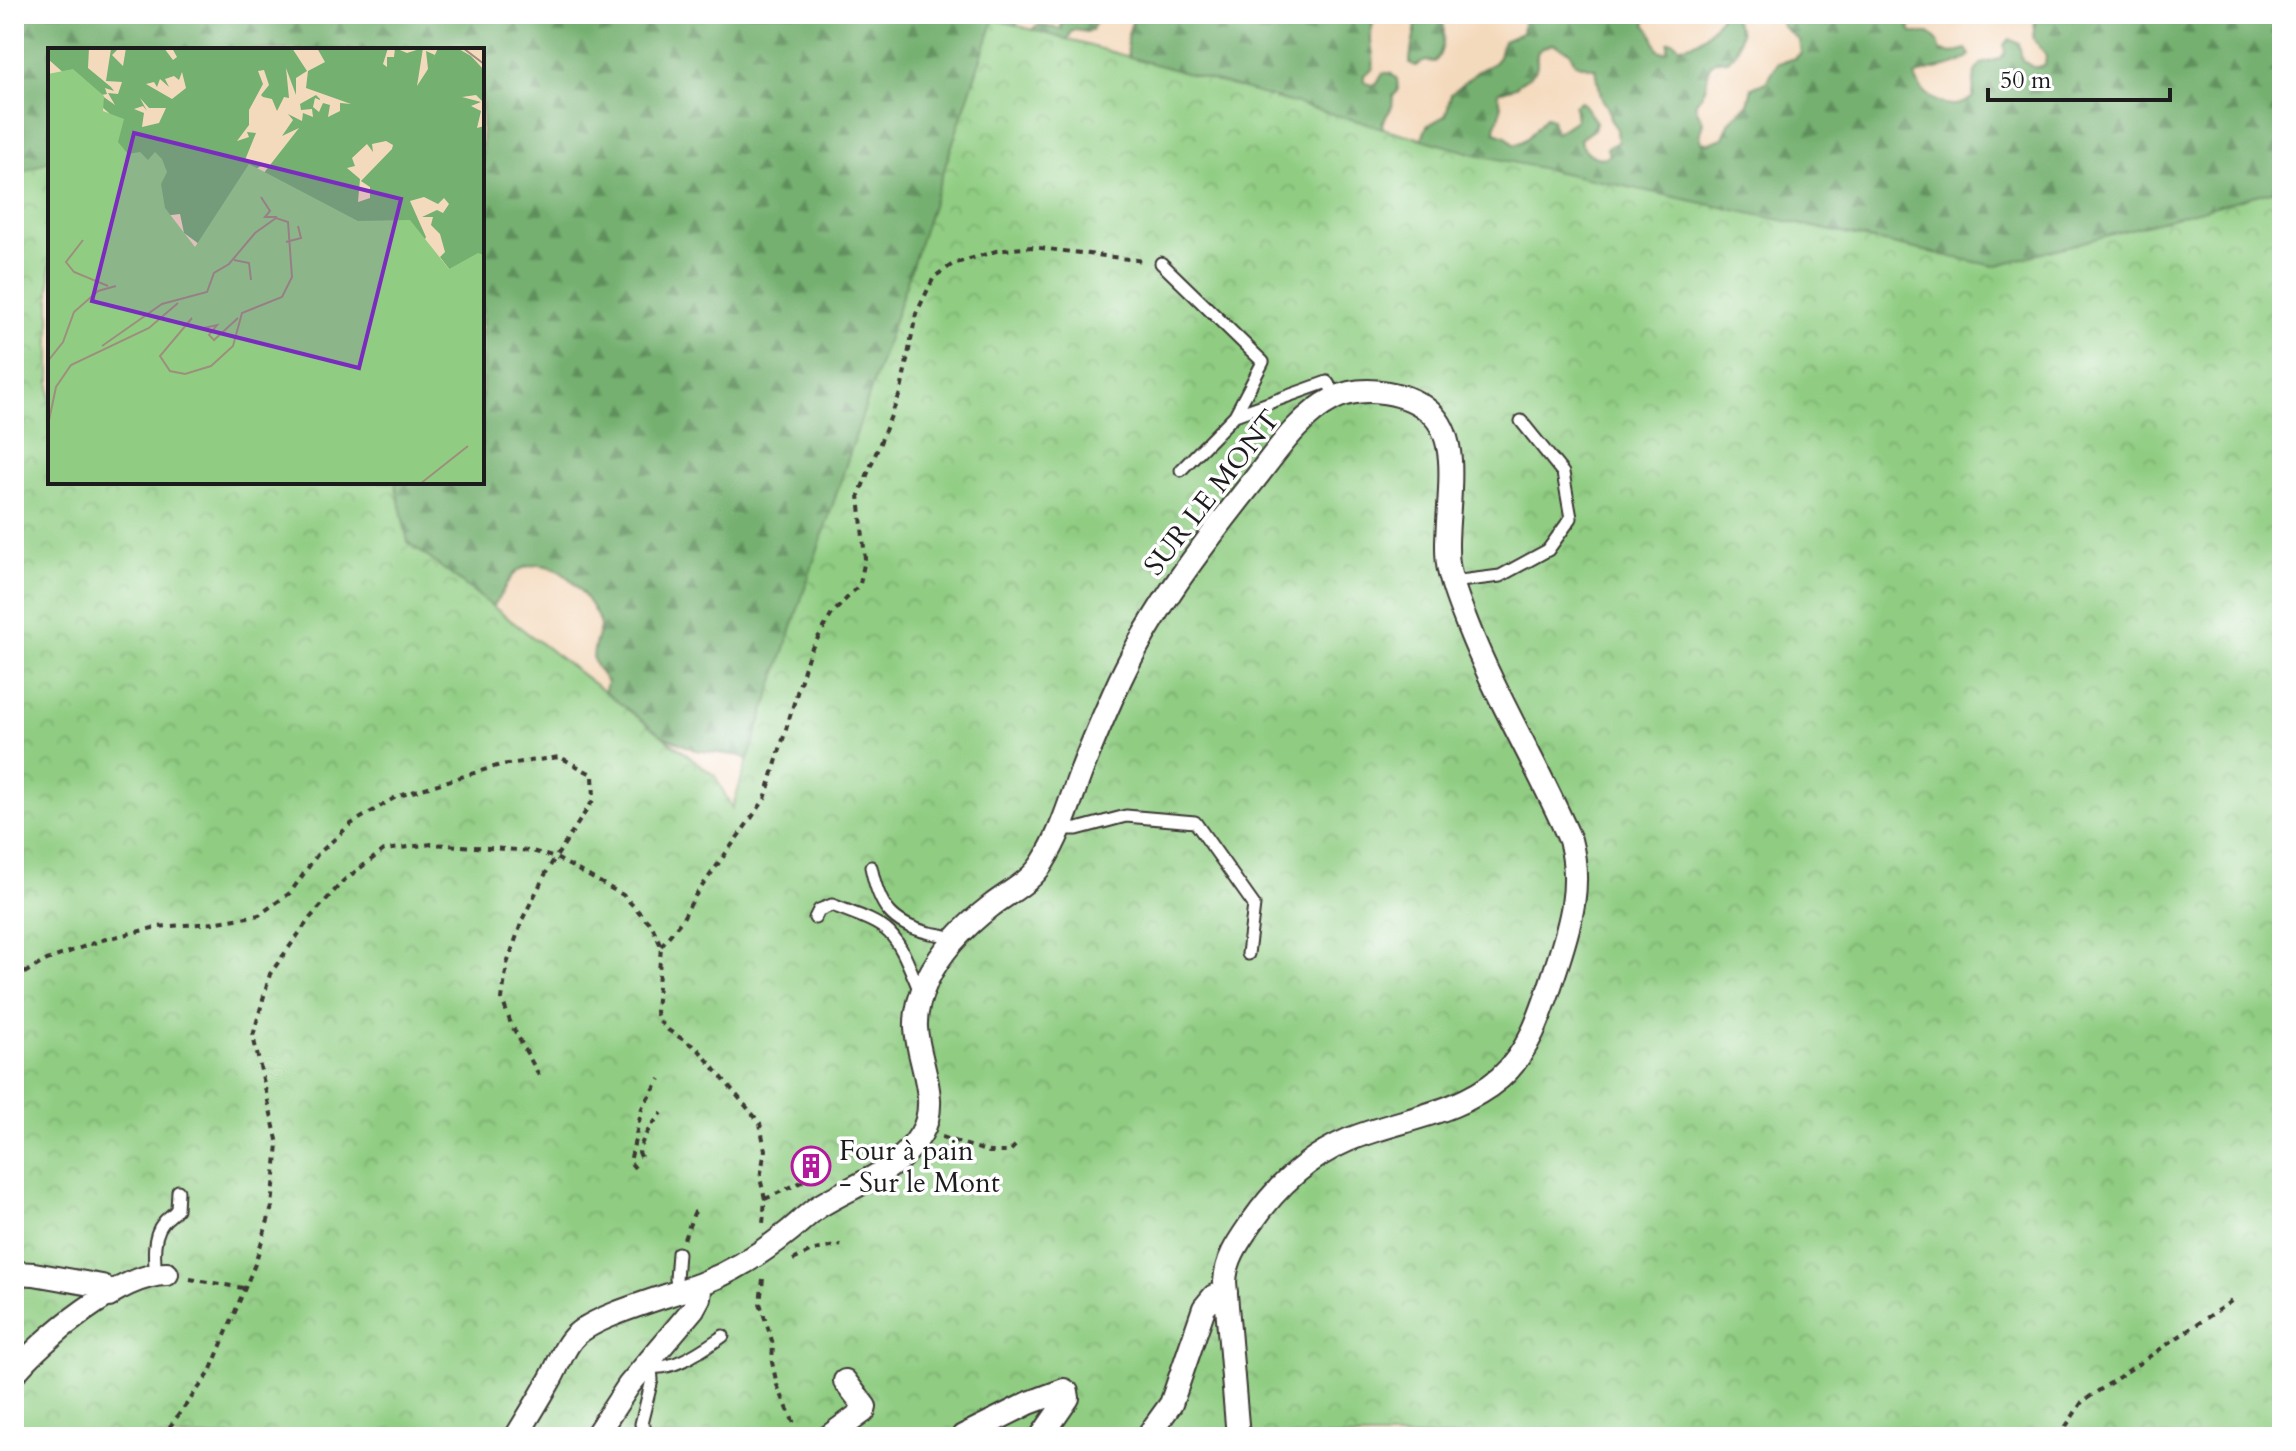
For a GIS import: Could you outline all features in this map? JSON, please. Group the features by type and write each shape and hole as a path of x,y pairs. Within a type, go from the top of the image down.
{"street":[{"name":"SUR LE MONT","path":"924,1130 929,1090 916,1030 918,1003 924,989 940,958 974,920 1035,873 1060,829 1100,725 1127,667 1160,607 1187,567 1287,438 1337,397 1368,391 1402,397 1428,410 1440,425 1448,449 1446,547 1452,582 1492,681 1570,840 1576,890 1568,931 1533,1032 1502,1076 1475,1095 1406,1123 1351,1139 1312,1158 1257,1214 1238,1242 1227,1267 1226,1292 1238,1437"},
{"path":"516,1437 567,1346 580,1331 738,1267 819,1207 890,1168 924,1130"},
{"path":"14,1273 102,1286 109,1296"},
{"path":"14,1374 47,1338 109,1296 139,1280 161,1275"},
{"path":"595,1437 629,1385 649,1366 693,1309 701,1284"},
{"path":"1147,1437 1171,1404 1204,1308 1214,1296 1226,1292"},
{"path":"828,1437 864,1411 865,1407 845,1381"},
{"path":"963,1436 1040,1397 1064,1390 1068,1398 1041,1437"}],"lane":[{"path":"1161,263 1263,362 1235,415 1181,470"},
{"path":"1235,415 1327,382 1337,397"},
{"path":"1452,582 1500,576 1548,550 1571,518 1563,473 1521,421"},
{"path":"1060,829 1077,829 1126,816 1195,822 1254,905 1248,954"},
{"path":"871,867 878,896 889,913 914,928 946,935 954,941"},
{"path":"815,918 819,910 832,905 881,925 899,942 918,987 924,989"},
{"path":"161,1275 154,1255 158,1235 161,1225 177,1209 178,1191"},
{"path":"678,1253 676,1279 679,1291"},
{"path":"645,1429 641,1424 652,1380 649,1366 658,1368 697,1354 723,1336"}],"path":[{"path":"661,946 765,799 809,653 832,614 860,584 865,559 859,495 901,391 916,314 934,277 953,264 996,251 1032,247 1161,263"},
{"path":"14,979 47,960 102,940 157,927 213,923 259,915 290,893 317,855 351,824 396,797 500,765 560,757 593,775 594,799 556,858 523,918 507,964 502,999 511,1024 540,1077"},
{"path":"162,1437 209,1374 255,1264 272,1207 278,1144 253,1036 270,974 310,918 343,881 384,850 432,844 532,851 556,858 623,895 652,926 661,946 656,1012 659,1021 698,1049 760,1123 765,1150 760,1178 765,1199 763,1227"},
{"path":"635,1168 630,1162 642,1108 660,1079"},
{"path":"641,1157 642,1141 650,1125 662,1113"},
{"path":"924,1130 989,1152 1009,1152 1017,1144"},
{"path":"765,1199 808,1179"},
{"path":"678,1253 694,1213 699,1209"},
{"path":"789,1262 814,1250 841,1245"},
{"path":"161,1275 243,1288"},
{"path":"764,1275 760,1303 773,1344 774,1373 800,1437"},
{"path":"2059,1437 2082,1402 2236,1298"}],"green space":[{"path":"14,14 1020,14 1023,19 1016,23 1015,30 1019,34 1039,25 1062,29 1059,14 1098,14 1092,30 1071,32 1067,44 1096,93 1105,98 1116,97 1130,77 1127,41 1135,14 1338,14 1343,18 1367,14 1373,23 1374,63 1373,69 1364,75 1364,81 1370,85 1377,84 1383,73 1390,73 1397,79 1398,91 1382,123 1384,134 1392,138 1397,136 1412,148 1420,144 1427,126 1446,115 1451,94 1478,71 1494,63 1503,41 1522,33 1525,14 1644,14 1646,26 1658,50 1664,52 1668,50 1668,42 1673,41 1679,46 1692,44 1710,31 1722,14 1735,14 1734,19 1741,32 1736,52 1728,61 1717,60 1710,65 1704,91 1696,103 1703,121 1702,142 1709,143 1723,138 1730,121 1748,104 1752,88 1766,82 1778,63 1801,53 1799,40 1782,26 1778,14 1933,14 1909,27 1912,33 1929,33 1938,42 1941,51 1953,53 1966,49 1970,55 1951,66 1915,76 1931,98 1956,105 1973,97 1975,72 1981,64 2005,54 2004,45 2010,39 2019,44 2022,60 2030,66 2045,65 2046,55 2033,38 2036,14 2282,14 2282,1093 2278,1097 2282,1101 2282,1437 1253,1437 1249,1405 1255,1376 1250,1354 1240,1334 1235,1308 1237,1280 1216,1275 1193,1303 1167,1352 1166,1399 1154,1400 1146,1388 1145,1378 1154,1354 1151,1330 1161,1323 1163,1313 1153,1301 1146,1281 1130,1272 1127,1256 1118,1246 1103,1248 1089,1267 1093,1278 1077,1292 1067,1290 1059,1277 1049,1272 1033,1278 1018,1271 993,1277 978,1274 940,1299 926,1317 917,1322 885,1323 886,1316 907,1306 919,1292 970,1265 1001,1262 1042,1249 1068,1247 1075,1226 1065,1194 1086,1178 1100,1175 1113,1178 1122,1188 1118,1211 1125,1233 1142,1241 1155,1241 1169,1223 1192,1174 1190,1161 1202,1138 1198,1114 1203,1105 1213,1098 1241,1089 1247,1081 1240,1063 1211,1052 1147,1057 1126,1054 1115,1039 1115,1009 1125,984 1185,943 1208,935 1225,935 1260,964 1277,970 1292,971 1305,967 1323,948 1347,888 1347,855 1340,839 1301,787 1294,772 1288,754 1287,722 1296,696 1352,635 1362,618 1368,598 1363,563 1346,538 1316,518 1305,519 1291,528 1266,568 1244,581 1228,565 1226,545 1295,456 1336,419 1359,406 1384,370 1389,347 1385,321 1364,297 1324,278 1244,251 1123,200 1088,188 1040,187 1001,201 969,234 904,316 842,535 853,576 867,607 885,627 919,647 1075,701 1093,703 1161,696 1179,706 1185,721 1180,733 1164,740 1148,735 1133,736 1121,743 1110,756 1111,778 1122,800 1120,808 1127,820 1133,826 1174,837 1172,844 1133,881 1102,954 1084,959 1066,970 1052,974 1042,966 1036,957 1033,937 1035,926 1047,908 1085,883 1108,856 1109,844 1094,827 1096,813 1092,807 1072,808 1067,814 1061,841 1049,852 1037,875 1023,875 1016,863 1006,863 977,881 969,870 977,855 973,849 963,842 940,837 920,812 900,798 873,787 859,786 849,805 841,811 802,814 779,850 744,857 730,867 713,899 673,937 670,944 674,982 671,1003 644,1030 634,1048 622,1038 625,1028 643,1010 645,992 656,972 656,950 627,934 622,927 620,908 613,900 594,889 586,877 571,873 569,868 584,863 606,879 632,885 657,910 679,907 707,861 713,833 726,822 744,818 762,780 756,766 741,756 695,750 610,712 603,698 607,682 594,661 600,626 595,613 571,580 557,570 542,565 526,567 513,575 492,608 482,616 419,633 392,645 371,665 364,680 355,683 346,681 348,663 339,660 316,676 295,711 273,728 268,741 276,765 266,787 270,794 299,812 302,828 289,848 275,848 258,832 262,803 255,791 239,797 211,818 206,820 200,815 206,794 198,773 209,757 200,742 205,712 199,708 174,715 152,726 123,754 90,766 68,789 46,821 33,848 14,862 14,822 53,778 45,759 15,744 14,649 63,650 75,648 94,636 100,625 91,584 95,568 119,541 115,529 89,517 66,526 50,555 49,576 53,585 41,603 25,606 14,602","holes":["1554,44 1570,52 1575,63 1596,69 1601,97 1617,129 1618,142 1607,148 1609,155 1605,157 1594,156 1581,144 1580,139 1594,129 1596,122 1581,101 1574,105 1576,120 1555,134 1552,119 1546,117 1529,137 1514,145 1506,136 1495,132 1501,109 1498,92 1516,87 1536,70 1539,50","1528,353 1542,353 1565,363 1597,401 1673,467 1709,480 1772,474 1788,502 1791,524 1785,544 1777,552 1735,564 1730,580 1742,649 1739,667 1718,703 1676,746 1625,787 1594,801 1567,806 1540,800 1526,784 1491,698 1445,609 1435,578 1440,547 1455,534 1499,525 1515,517 1522,502 1509,391 1515,364"]},
{"path":"1416,14 1442,14 1444,32 1441,52 1435,62 1425,61 1415,66 1410,63"},
{"path":"994,19 1475,154 1994,266 2282,188 2282,1437 14,1437 14,176 48,161 48,484 395,484 408,542 715,776 732,808"}],"place":[{"name":"Four à pain - Sur le Mont","path":"811,1166"}]}
